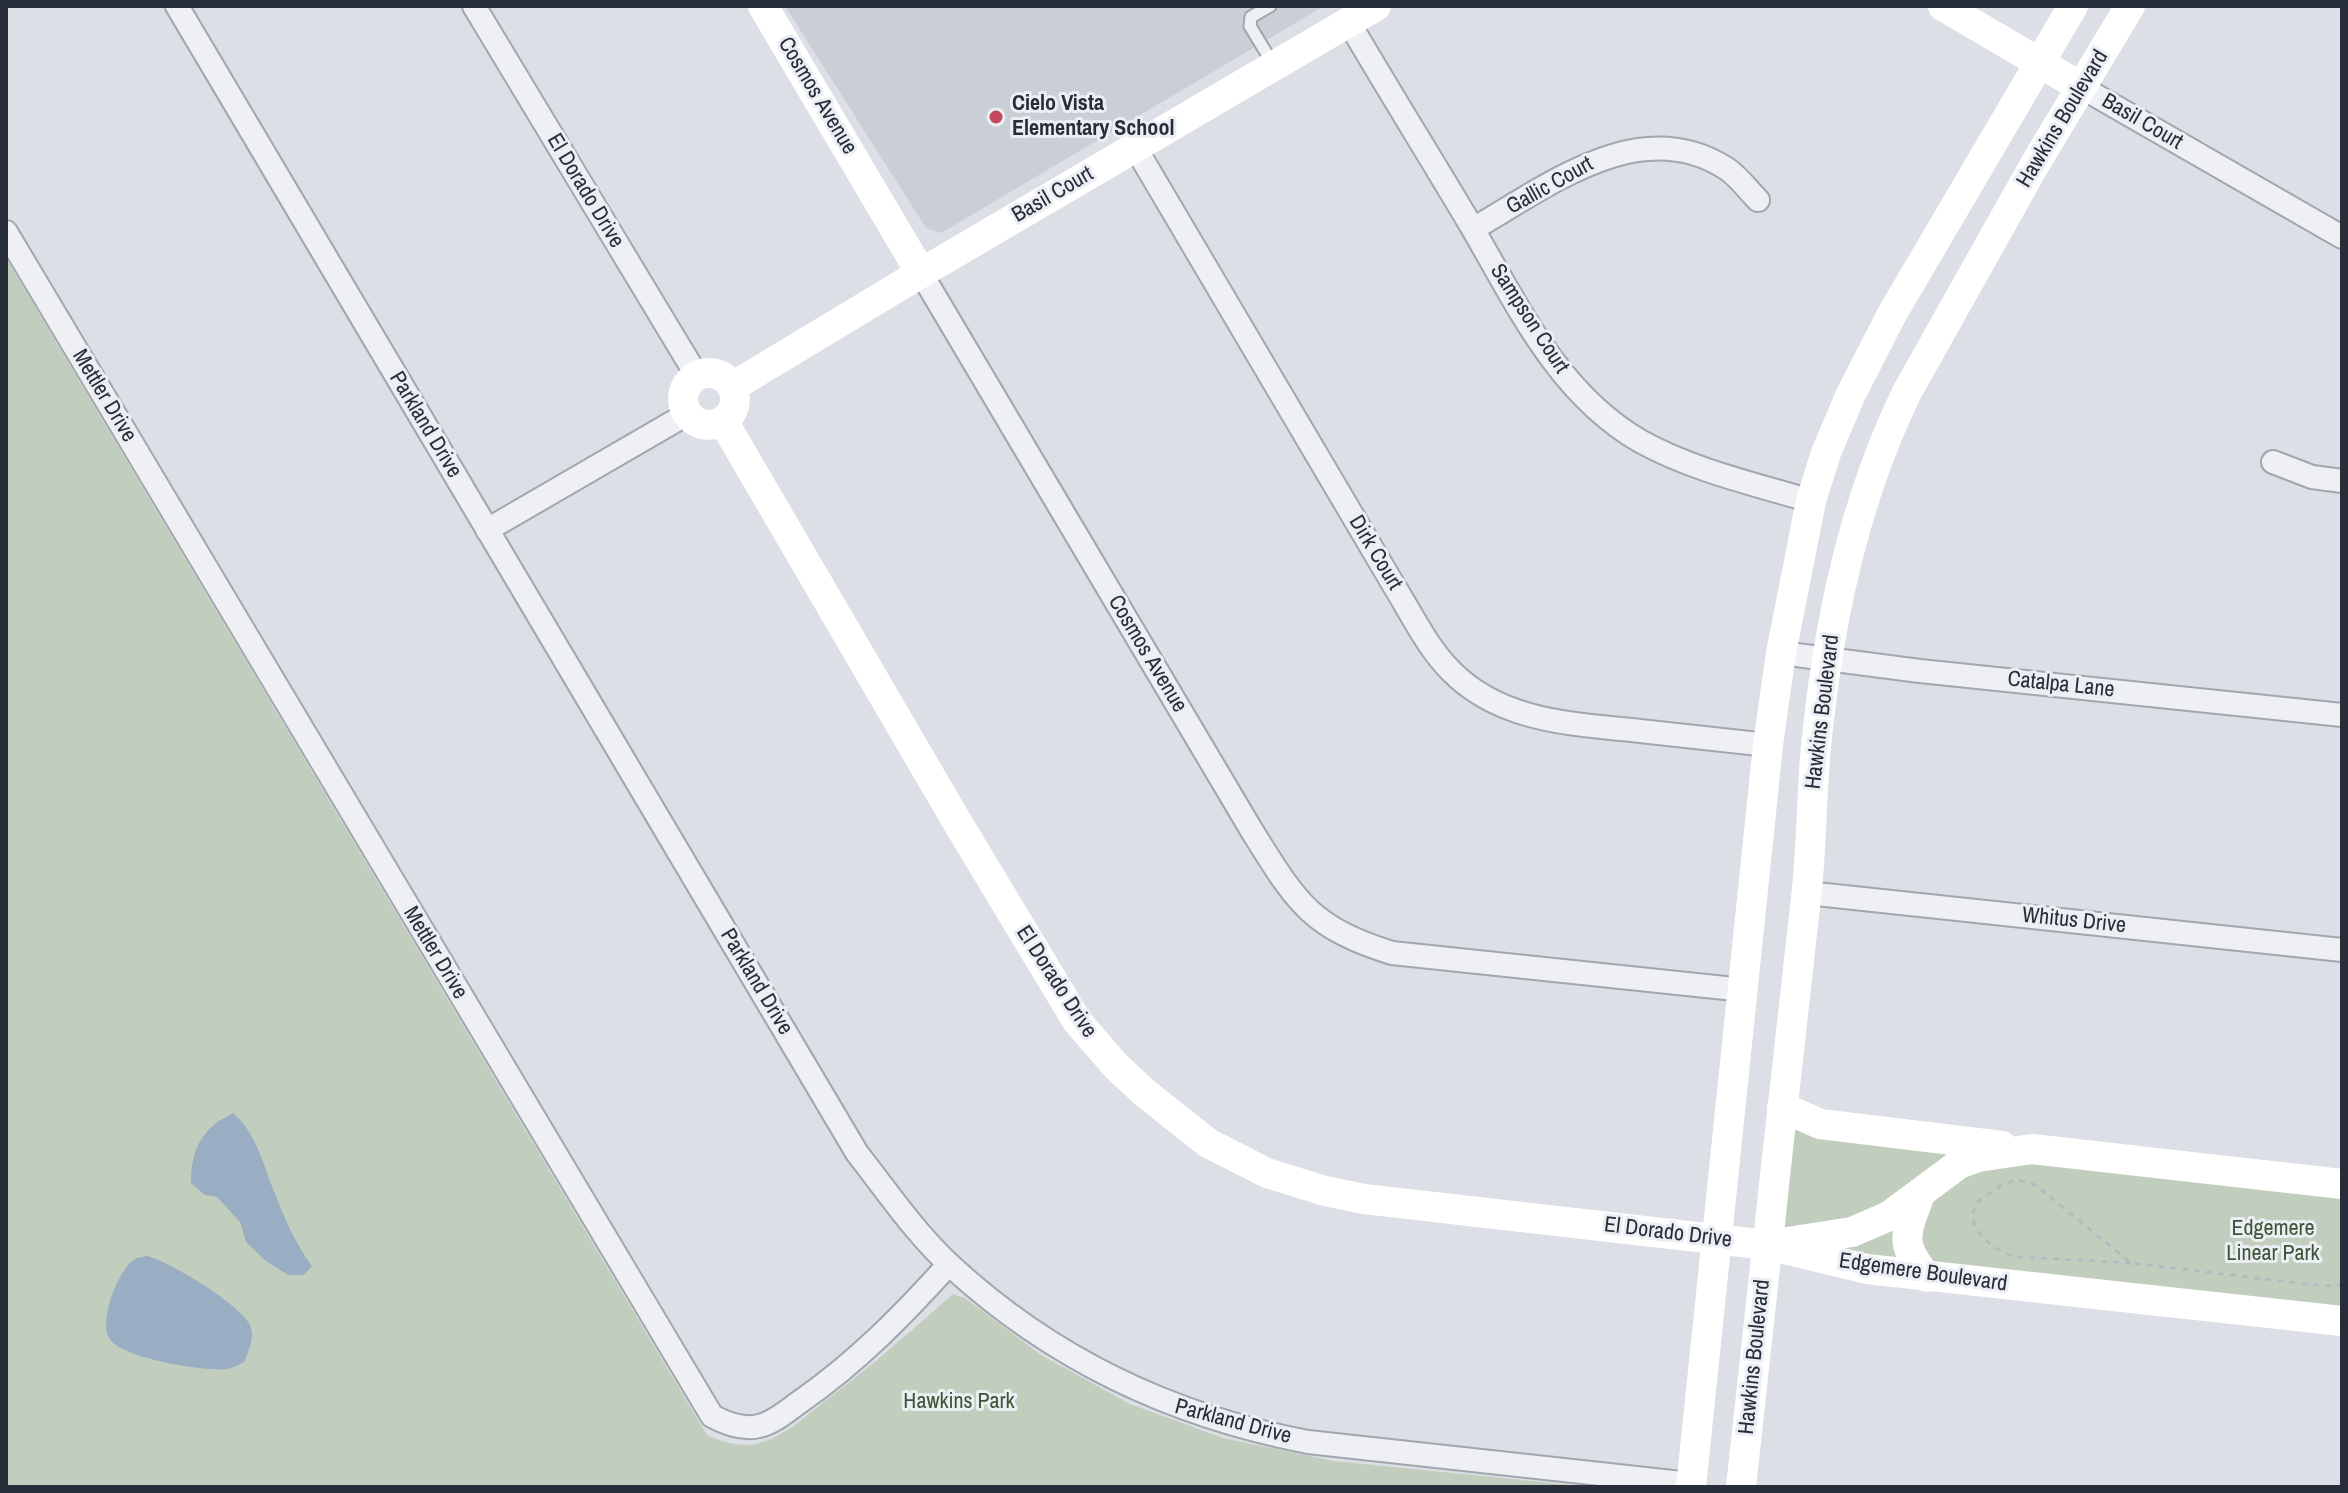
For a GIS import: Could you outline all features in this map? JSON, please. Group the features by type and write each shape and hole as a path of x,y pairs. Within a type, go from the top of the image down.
{"main road":[{"name":"Cosmos Avenue","path":"763,6 921,273"},
{"name":"Basil Court","path":"732,387 1376,6"},
{"name":"Basil Court","path":"1943,6 2081,87"},
{"path":"1691,1485 1768,745 1781,653 1811,501 1826,453 1850,396 1892,314 2073,6"},
{"name":"Hawkins Boulevard","path":"1742,1487 1807,893 1815,761 1827,659 1846,562 1888,430 1978,264 2130,6"},
{"path":"716,374 732,387 734,406 723,421 704,425 687,414 683,404 684,393 697,376 716,374"},
{"name":"El Dorado Drive","path":"723,421 1077,1021 1116,1066 1178,1122 1208,1143 1267,1173 1325,1191 1364,1199 1767,1245"},
{"path":"1782,1107 1820,1124 2032,1149"},
{"name":"Edgemere Boulevard","path":"1767,1245 1852,1232 1889,1216 1959,1164 1978,1157 2032,1149 2342,1184"},
{"path":"1920,1194 1906,1244 1912,1259 1927,1277"},
{"name":"Edgemere Boulevard","path":"1767,1245 1867,1269 1927,1277 2342,1321"}],"street":[{"name":"Parkland Drive","path":"177,6 857,1153 949,1264 1006,1312 1099,1372 1205,1417 1308,1442 1691,1485"},
{"name":"El Dorado Drive","path":"474,6 697,376"},
{"name":"Sampson Court","path":"1348,21 1548,356 1575,388 1637,439 1674,459 1811,501"},
{"name":"Basil Court","path":"2081,87 2342,237"},
{"name":"Dirk Court","path":"1135,147 1393,584 1450,671 1496,703 1548,722 1768,745"},
{"name":"Gallic Court","path":"1473,229 1574,169 1626,151 1683,151 1709,160 1729,170 1758,200"},
{"name":"Mettler Drive","path":"6,232 712,1416 722,1422 748,1427 759,1426 780,1415 826,1384 875,1343 949,1264"},
{"name":"Cosmos Avenue","path":"921,273 1252,831 1304,908 1357,942 1392,953 1744,990"},
{"path":"487,530 687,414"},
{"path":"2273,462 2312,477 2342,481"},
{"name":"Catalpa Lane","path":"1781,653 1920,671 2342,715"},
{"name":"Whitus Drive","path":"1807,893 2342,950"}],"lane":[{"path":"1270,6 1251,17 1250,26 1274,65"}],"path":[{"path":"2131,1263 2031,1182 2010,1180 1978,1202 1975,1210 1977,1229 1994,1248 2016,1257 2131,1263 2323,1286 2342,1285"}],"shaded area":[{"name":"Cielo Vista Elementary School","path":"785,6 1324,6 941,233 926,228"}],"green space":[{"name":"Hawkins Park","path":"6,258 707,1435 747,1445 778,1435 859,1375 953,1294 965,1298 1041,1355 1130,1404 1223,1438 1334,1461 1591,1487 6,1487"},
{"name":"Edgemere Linear Park","path":"1795,1127 2342,1188 2342,1311 1783,1246"}],"water":[{"path":"233,1113 248,1130 287,1222 312,1266 304,1275 288,1275 266,1261 246,1242 240,1222 217,1197 205,1195 191,1183 193,1160 200,1141 213,1125"},
{"path":"147,1256 203,1285 244,1316 252,1334 244,1362 227,1369 183,1366 129,1352 109,1338 108,1308 122,1273 136,1259"}],"place":[{"name":"Cielo Vista Elementary School","path":"996,117"}]}
